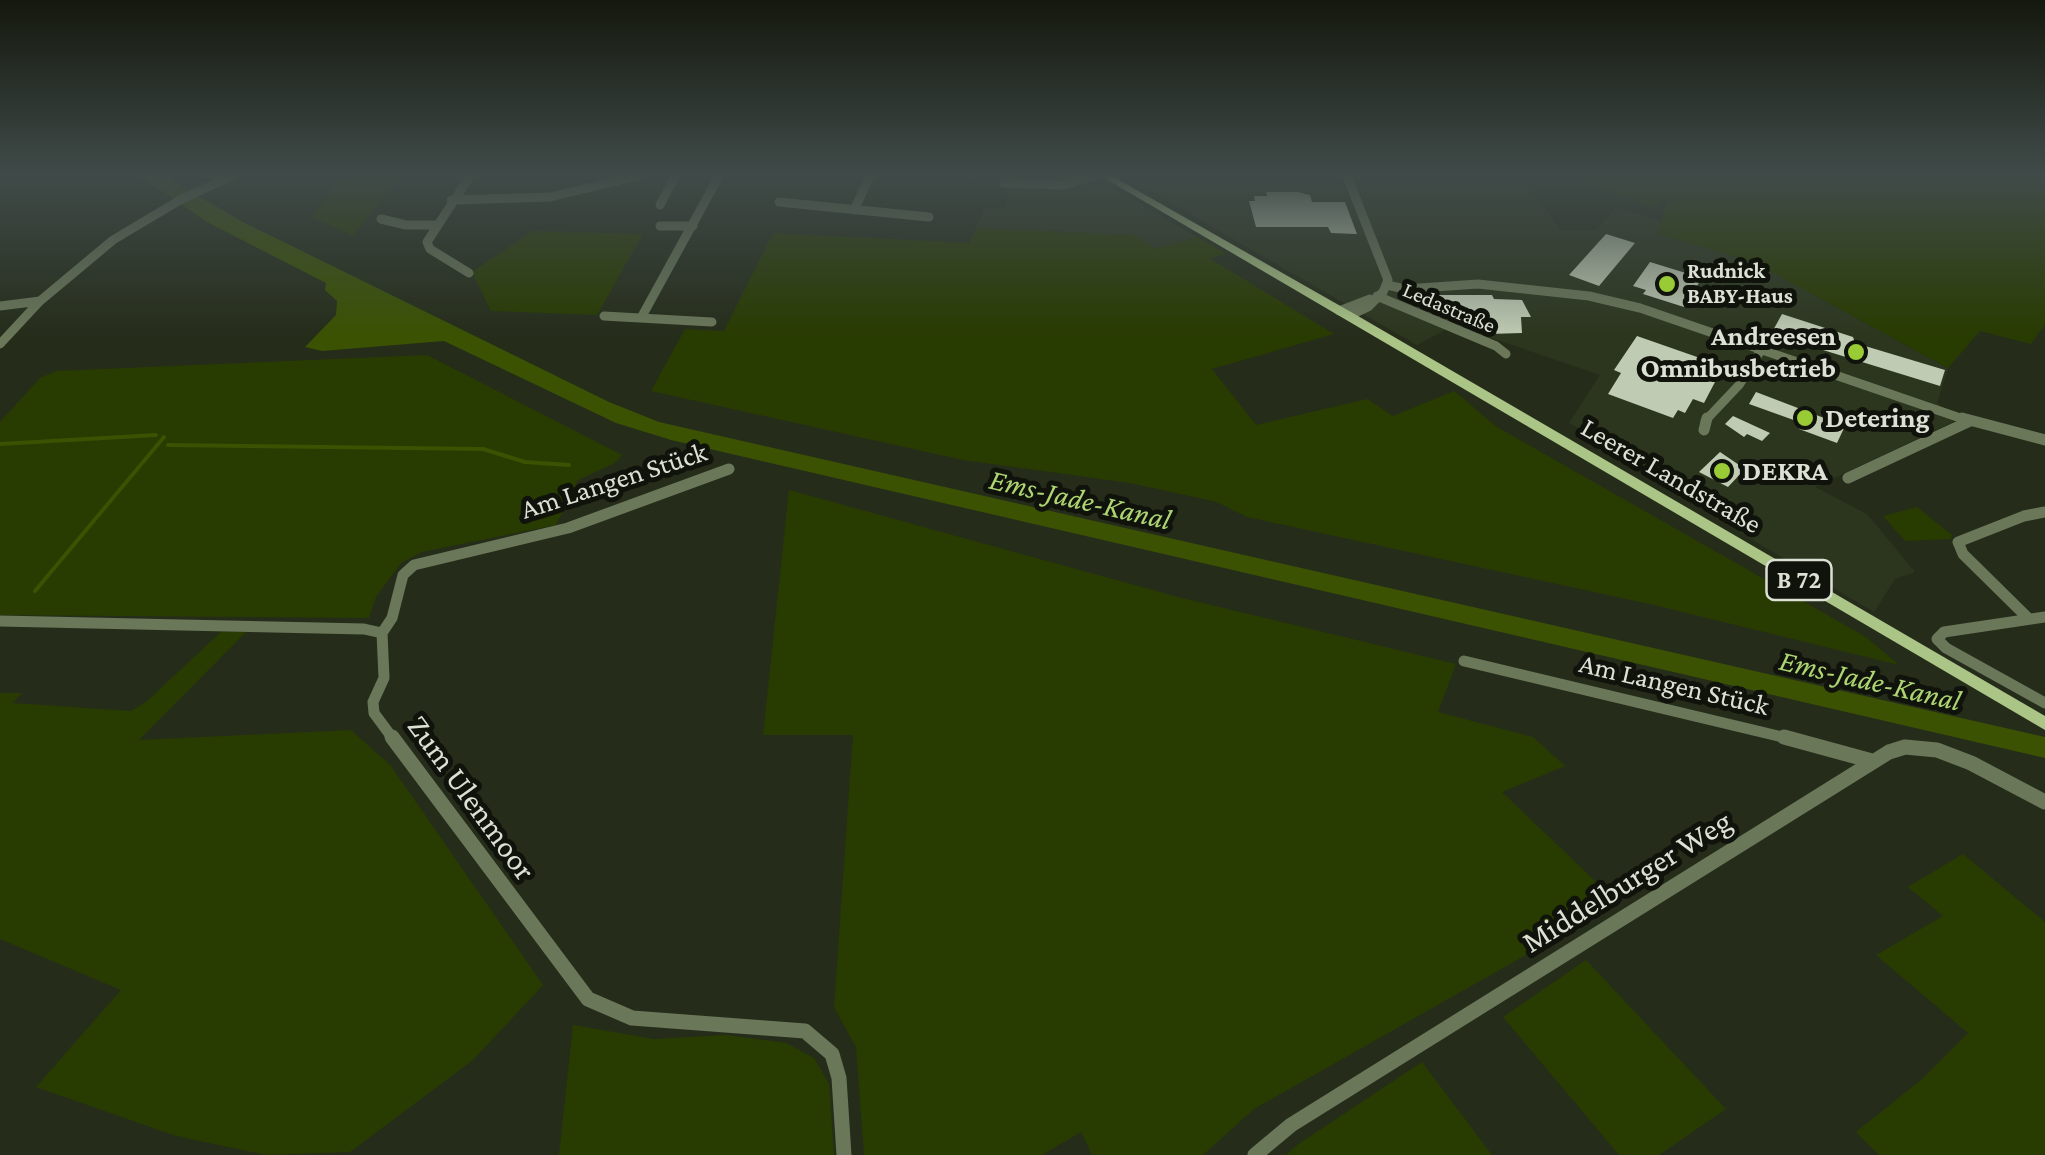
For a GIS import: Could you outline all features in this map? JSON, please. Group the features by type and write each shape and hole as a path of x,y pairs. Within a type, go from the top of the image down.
{"main road":[{"name":"Leerer Landstraße","path":"1200,230 2045,724"}],"street":[{"path":"0,344 40,301 129,230"},
{"path":"431,230 427,237 430,250 469,273"},
{"path":"641,318 691,230"},
{"path":"1368,230 1388,282 1405,288 1478,284 1589,296 1640,308 1970,421 2045,440"},
{"path":"1344,313 1368,307 1388,282"},
{"name":"Ledastraße","path":"1376,297 1496,346 1506,354"},
{"path":"0,306 40,301"},
{"path":"604,316 712,322"},
{"path":"1704,430 1705,420 1739,386 1761,350"},
{"path":"1848,478 1970,421"},
{"name":"Am Langen Stück","path":"382,633 392,618 403,575 414,565 568,528 729,470"},
{"path":"2029,619 1963,554 1958,542 2045,512"},
{"path":"2045,617 1944,632 1937,639 1946,648 2045,703"},
{"path":"0,620 364,629 382,633"},
{"name":"Zum Ulenmoor","path":"382,633 384,678 372,702 374,712 588,999 632,1018 806,1031 832,1054 836,1066 844,1155"},
{"name":"Am Langen Stück","path":"1464,661 1864,756 1872,762"},
{"name":"Middelburger Weg","path":"1254,1155 1291,1125 1872,762 1905,747 1937,750 1972,763 2045,802"}],"shaded area":[{"path":"222,230 259,230 609,402 659,422 2045,737 2045,758 671,440 616,423 444,341 322,351 305,347 336,315 337,301 325,290 326,283"},
{"path":"975,230 1133,235 1156,249 1197,237 1227,254 1209,258 1334,334 1212,369 1256,425 1367,399 1393,416 1454,391 1497,427 1866,637 1899,665 1654,605 1247,517 1217,502 1130,483 963,460 651,391 685,329 724,331 773,233 969,243"},
{"path":"1019,230 1185,230 1197,237 1156,249 1133,235"},
{"path":"1217,230 1659,230 1658,234 1755,263 1948,368 1937,403 1955,421 1815,487 1867,514 1915,572 1895,579 1874,612 1709,514 1715,508 1569,423 1600,375 1454,325 1417,345"},
{"path":"1659,230 2045,230 2045,324 2031,344 1980,331 1948,368 1755,263 1658,234"},
{"path":"533,231 643,234 597,315 491,311 472,272"},
{"path":"427,355 622,455 615,463 578,480 556,525 422,552 401,563 376,597 369,618 0,615 0,422 40,378 56,371"},
{"path":"789,490 1178,597 1456,664 1438,712 1533,737 1565,766 1502,792 1615,900 1563,934 1254,1109 1203,1155 1092,1155 1081,1132 1042,1155 864,1155 856,1047 834,1007 853,735 763,735"},
{"path":"1917,507 1952,535 1951,539 1905,541 1883,516"},
{"path":"222,631 246,632 139,740 351,730 391,766 543,985 473,1060 350,1152 266,1155 176,1136 36,1087 121,990 0,939 0,693 22,693 12,703 131,711 146,702"},
{"path":"1963,854 2045,922 2045,1155 1879,1155 1856,1132 1921,1080 1968,1033 1876,955 1943,916 1908,887"},
{"path":"1586,960 1726,1109 1659,1155 1619,1155 1503,1017"},
{"path":"573,1025 654,1039 726,1035 786,1043 814,1058 829,1084 834,1155 559,1155"},
{"path":"1422,1062 1492,1155 1286,1155 1297,1145"}],"building":[{"path":"1329,230 1355,230 1357,234"},
{"path":"1606,234 1635,243 1599,286 1569,275"},
{"name":"Rudnick BABY-Haus","path":"1650,262 1702,278 1684,307 1643,294 1646,290 1633,286"},
{"path":"1436,295 1492,295 1494,299 1522,300 1531,317 1521,317 1522,333 1488,334 1479,316 1445,316"},
{"name":"Andreesen Omnibusbetrieb","path":"1782,314 1853,337 1855,343 1945,370 1940,386 1771,334"},
{"path":"1637,336 1700,358 1690,374 1715,382 1704,403 1693,399 1685,413 1678,410 1673,418 1608,394 1621,373 1614,370"},
{"name":"Detering","path":"1756,392 1845,426 1837,443 1799,429 1802,423 1749,404"},
{"path":"1733,416 1770,433 1762,441 1747,434 1744,437 1725,424"},
{"name":"DEKRA","path":"1720,452 1745,469 1728,487 1699,472"}],"waterway":[{"path":"0,444 156,435"},
{"path":"35,591 164,437"},
{"path":"168,445 483,449 525,462 569,465"}],"place":[{"name":"Rudnick BABY-Haus","path":"1667,284"},
{"name":"Andreesen Omnibusbetrieb","path":"1856,352"},
{"name":"Detering","path":"1805,418"},
{"name":"DEKRA","path":"1722,471"}],"water label":[{"name":"Ems-Jade-Kanal","path":"1080,500"},
{"name":"Ems-Jade-Kanal","path":"1870,681"}]}
